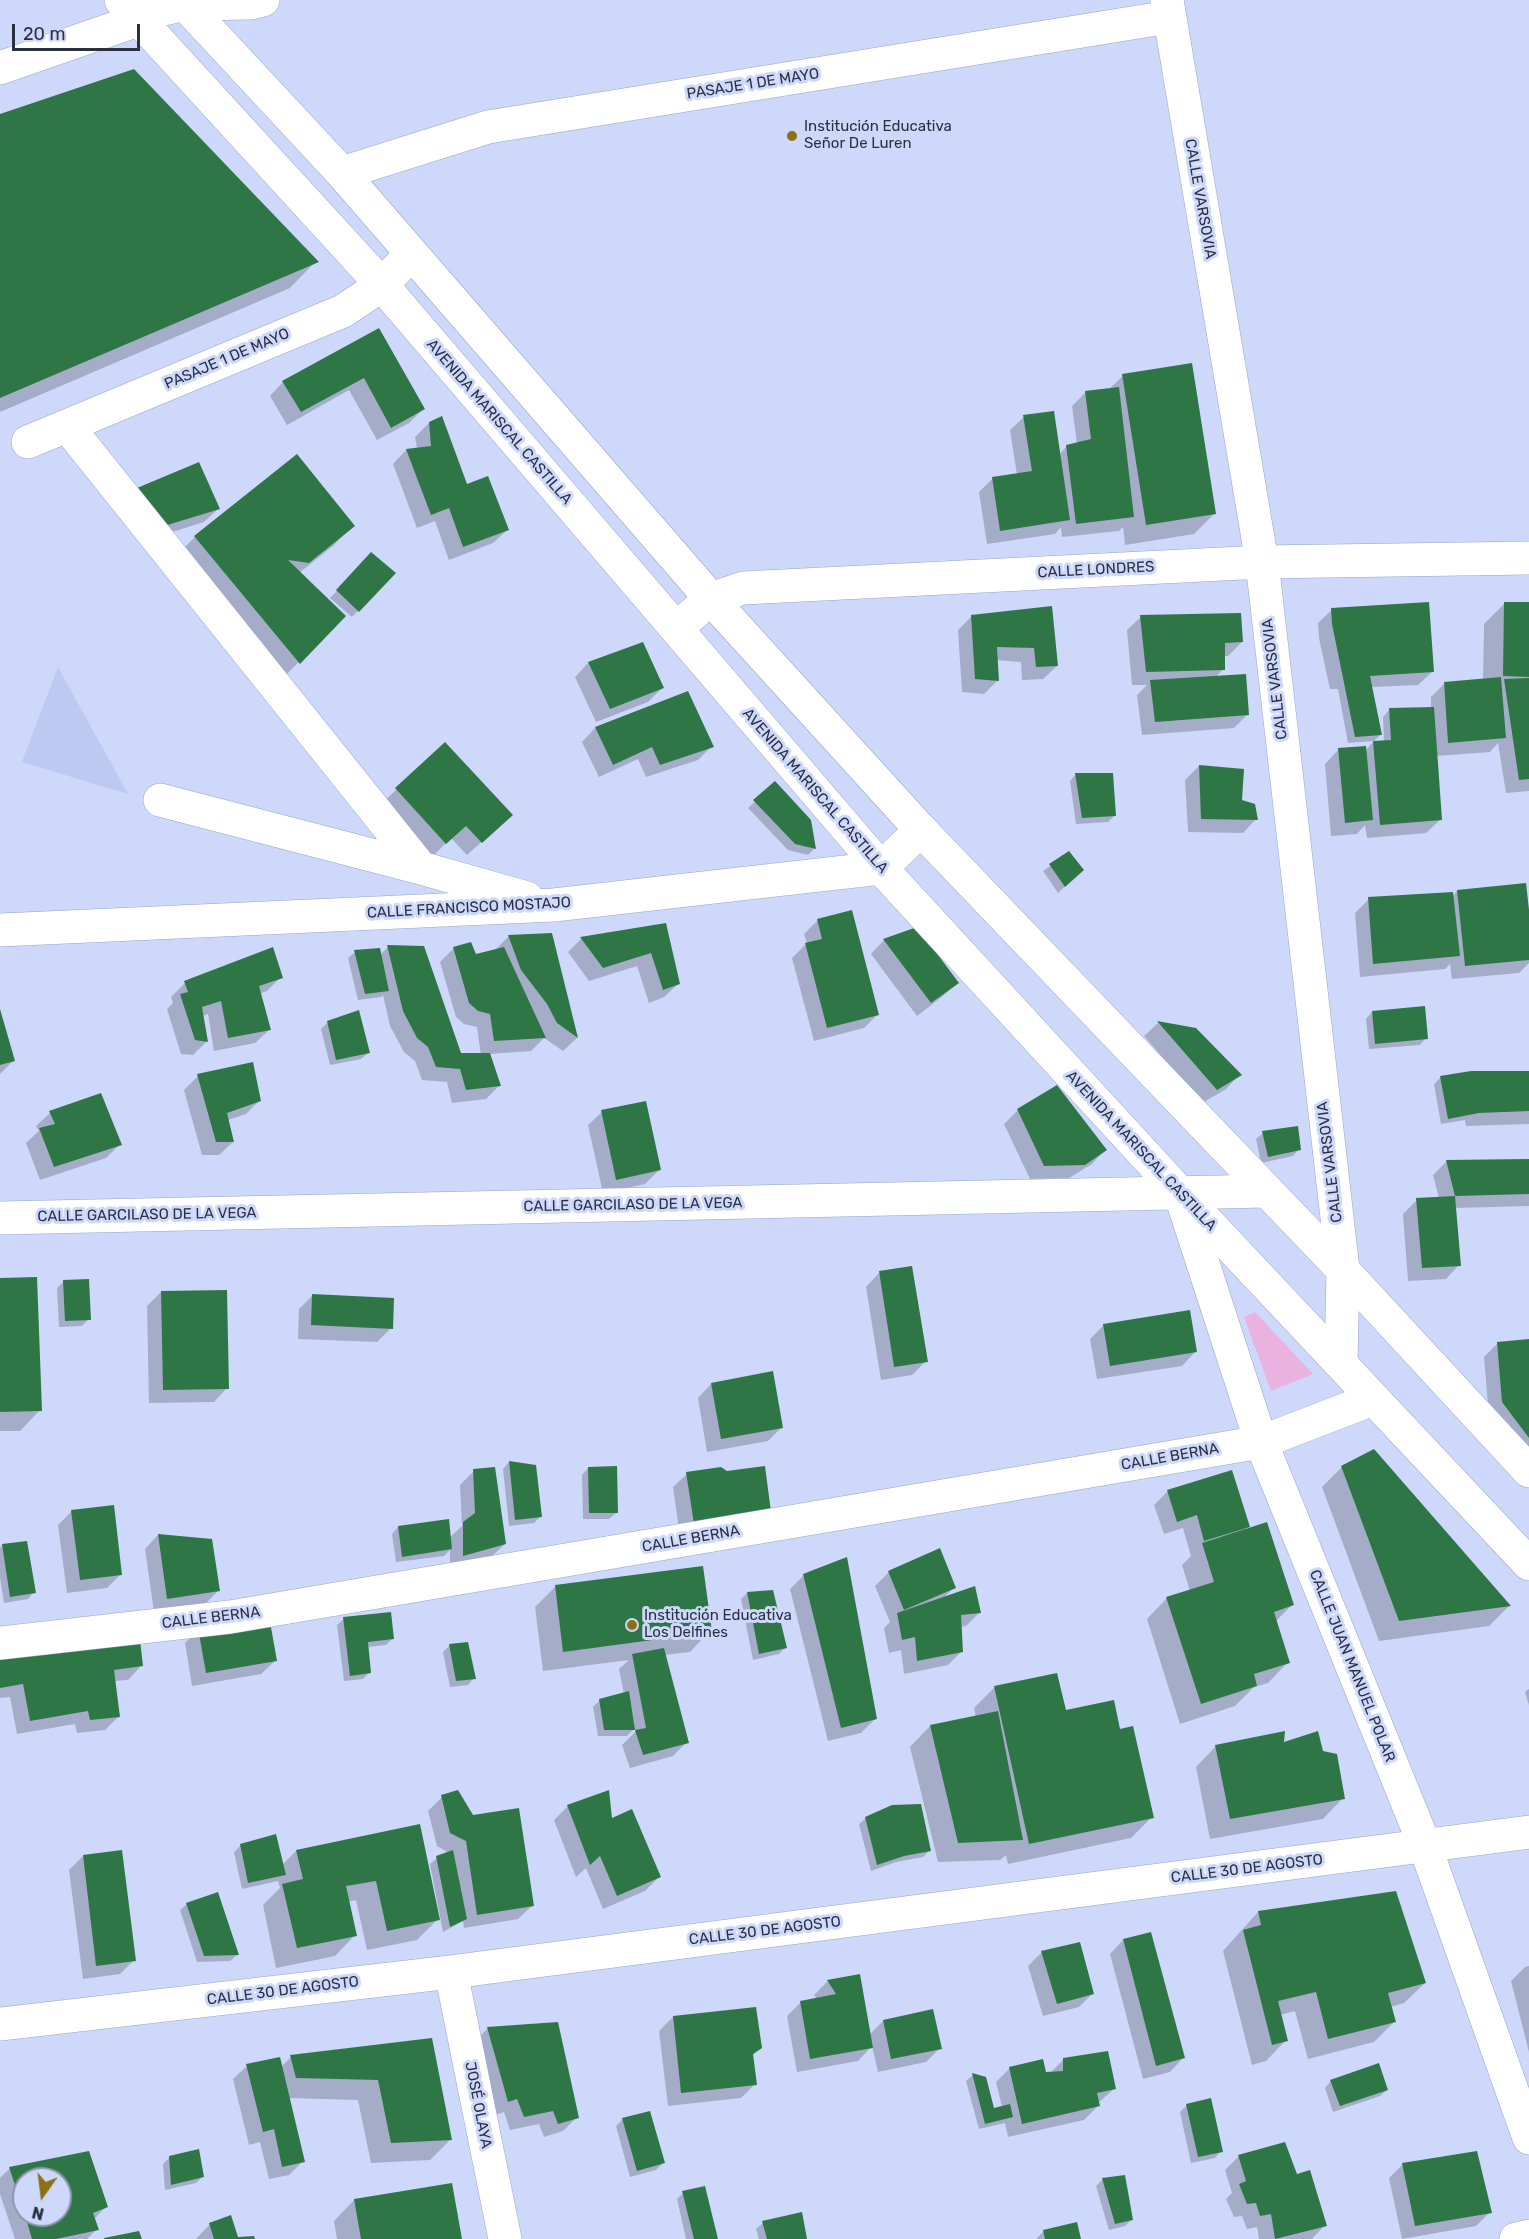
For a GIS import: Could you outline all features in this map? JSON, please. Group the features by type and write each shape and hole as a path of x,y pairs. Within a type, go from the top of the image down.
{"street":[{"path":"0,68 157,7 251,3 263,0"},
{"path":"157,7 342,173 711,599 921,830 1343,1270 1529,1471"},
{"name":"AVENIDA MARISCAL CASTILLA","path":"157,7 382,285 881,868 1180,1193 1529,1564"},
{"name":"PASAJE 1 DE MAYO","path":"342,173 488,127 1168,9"},
{"name":"CALLE VARSOVIA","path":"1168,9 1262,562 1343,1270 1341,1363"},
{"name":"PASAJE 1 DE MAYO","path":"28,442 343,311 382,285 411,254"},
{"path":"68,426 421,868"},
{"name":"CALLE LONDRES","path":"676,628 711,599 743,588 1262,562 1529,558"},
{"path":"160,800 554,905"},
{"path":"881,868 921,830"},
{"name":"CALLE FRANCISCO MOSTAJO","path":"0,930 554,905 881,868"},
{"name":"CALLE GARCILASO DE LA VEGA","path":"0,1218 1266,1191"},
{"name":"CALLE JUAN MANUEL POLAR","path":"1180,1193 1261,1442 1425,1846 1529,2138"},
{"name":"CALLE BERNA","path":"0,1643 230,1617 1261,1442 1373,1399"},
{"name":"CALLE 30 DE AGOSTO","path":"0,2024 451,1972 1529,1832"},
{"name":"JOSÉ OLAYA","path":"451,1972 505,2239"},
{"path":"1516,2239 1529,2236"}],"shaded area":[{"path":"58,667 128,794 22,762"},
{"path":"1255,1312 1313,1374 1271,1391 1244,1317"}],"building":[{"path":"134,69 319,262 0,398 0,114"},
{"path":"379,328 425,409 391,428 364,378 301,412 282,381"},
{"path":"1192,363 1216,514 1146,525 1122,374"},
{"path":"1119,387 1134,517 1076,524 1066,445 1091,439 1085,391"},
{"path":"1054,411 1070,520 1000,531 992,477 1032,471 1023,415"},
{"path":"442,416 467,484 488,476 509,530 463,547 449,508 431,515 406,449 431,446 429,422"},
{"path":"297,454 355,526 309,563 288,560 346,616 300,664 194,536"},
{"path":"199,462 220,509 164,526 137,488"},
{"path":"371,552 396,573 359,612 336,590"},
{"path":"1429,602 1434,672 1370,676 1382,735 1355,737 1332,624 1331,608"},
{"path":"1504,602 1529,602 1529,677 1503,676"},
{"path":"1052,606 1058,666 1036,667 1034,648 997,647 999,681 975,679 971,615"},
{"path":"1241,613 1243,642 1225,643 1225,670 1146,672 1140,615"},
{"path":"643,642 664,688 610,709 588,662"},
{"path":"1246,674 1249,715 1155,722 1150,680"},
{"path":"1501,677 1506,738 1448,743 1444,682"},
{"path":"1529,678 1529,779 1519,780 1504,679"},
{"path":"688,691 714,747 660,765 652,747 613,765 595,727"},
{"path":"1434,707 1442,820 1380,825 1373,741 1391,740 1389,708"},
{"path":"445,742 513,815 482,843 466,826 446,844 395,788"},
{"path":"1366,746 1373,820 1345,823 1338,748"},
{"path":"1199,765 1244,769 1242,800 1255,804 1258,820 1201,819"},
{"path":"1075,773 1113,773 1116,816 1082,818"},
{"path":"775,781 811,820 816,849 795,844 753,800"},
{"path":"1069,851 1084,870 1065,887 1049,864"},
{"path":"1526,883 1529,910 1529,960 1465,966 1457,890"},
{"path":"1453,892 1460,956 1373,964 1368,897"},
{"path":"852,910 879,1015 827,1028 805,943 822,939 817,919"},
{"path":"666,923 680,984 663,990 651,953 603,968 580,937"},
{"path":"917,927 959,983 931,1003 883,939"},
{"path":"552,933 578,1038 557,1023 547,1004 521,970 508,935"},
{"path":"471,942 476,954 504,947 546,1038 494,1041 490,1014 478,1011 469,1003 453,947"},
{"path":"387,945 424,946 461,1053 490,1053 501,1086 466,1090 460,1069 436,1067 428,1047 417,1038 403,1011"},
{"path":"273,947 283,978 259,986 271,1030 228,1038 221,1001 202,1007 208,1042 195,1040 180,994 188,992 184,981"},
{"path":"380,948 389,991 365,994 354,950"},
{"path":"1425,1006 1428,1039 1375,1044 1372,1011"},
{"path":"0,1009 15,1061 0,1065"},
{"path":"359,1010 370,1053 336,1060 327,1021"},
{"path":"1157,1021 1196,1028 1242,1075 1217,1090"},
{"path":"253,1062 261,1101 227,1113 234,1142 216,1142 197,1074"},
{"path":"1471,1071 1529,1071 1529,1111 1479,1113 1448,1119 1440,1076"},
{"path":"1057,1085 1107,1150 1085,1165 1044,1166 1017,1109"},
{"path":"101,1093 122,1145 54,1167 39,1128 55,1124 49,1111"},
{"path":"646,1101 661,1170 616,1180 601,1110"},
{"path":"1298,1126 1301,1150 1268,1157 1262,1131"},
{"path":"1529,1159 1529,1194 1455,1196 1446,1160"},
{"path":"1455,1196 1461,1266 1422,1268 1416,1198"},
{"path":"912,1266 928,1362 894,1367 879,1271"},
{"path":"37,1277 42,1411 0,1412 0,1278"},
{"path":"89,1279 91,1320 65,1321 63,1280"},
{"path":"227,1290 229,1389 163,1390 161,1291"},
{"path":"312,1294 394,1298 393,1329 311,1325"},
{"path":"1190,1310 1197,1352 1110,1366 1103,1324"},
{"path":"1529,1339 1529,1438 1502,1402 1497,1342"},
{"path":"773,1371 783,1428 721,1439 711,1383"},
{"path":"1374,1449 1511,1606 1399,1621 1341,1466"},
{"path":"509,1461 536,1465 542,1517 515,1520"},
{"path":"617,1466 618,1513 589,1513 588,1467"},
{"path":"765,1466 771,1512 694,1524 686,1472 721,1467 727,1471"},
{"path":"495,1467 506,1544 463,1556 463,1522 475,1513 473,1469"},
{"path":"1232,1470 1250,1527 1204,1541 1197,1515 1177,1522 1167,1490"},
{"path":"114,1505 122,1575 80,1580 71,1510"},
{"path":"449,1519 452,1549 402,1557 398,1526"},
{"path":"1267,1522 1294,1605 1274,1612 1290,1663 1254,1674 1257,1686 1201,1704 1166,1597 1214,1582 1202,1543"},
{"path":"158,1534 212,1539 220,1591 167,1599"},
{"path":"27,1541 36,1593 10,1597 2,1544"},
{"path":"940,1548 956,1588 904,1610 888,1571"},
{"path":"847,1557 877,1719 841,1728 803,1574"},
{"path":"703,1566 712,1632 563,1652 555,1585"},
{"path":"975,1586 981,1613 961,1615 963,1652 917,1661 915,1637 902,1640 897,1613"},
{"path":"773,1590 787,1648 759,1654 747,1592"},
{"path":"391,1612 394,1639 368,1642 371,1673 350,1676 343,1617"},
{"path":"269,1616 277,1661 206,1673 198,1628"},
{"path":"140,1640 143,1666 114,1670 120,1717 90,1720 88,1711 30,1721 23,1684 0,1688 0,1656 77,1651"},
{"path":"468,1642 476,1679 456,1681 449,1644"},
{"path":"664,1648 689,1743 643,1755 635,1730 646,1728 632,1654"},
{"path":"1057,1673 1066,1710 1114,1700 1120,1729 1133,1726 1154,1818 1029,1844 994,1686"},
{"path":"629,1691 635,1730 604,1730 599,1699"},
{"path":"998,1711 1023,1840 958,1843 930,1725"},
{"path":"1285,1731 1284,1742 1318,1731 1323,1751 1337,1754 1345,1799 1230,1819 1215,1745"},
{"path":"458,1790 473,1815 519,1808 534,1906 477,1915 466,1841 450,1833 441,1795"},
{"path":"609,1790 612,1818 632,1809 661,1877 617,1896 600,1856 590,1865 567,1805"},
{"path":"921,1804 931,1851 904,1856 877,1865 865,1817 892,1805"},
{"path":"420,1824 440,1920 387,1931 376,1881 346,1886 357,1936 297,1948 282,1884 303,1879 296,1850"},
{"path":"276,1834 286,1875 248,1883 240,1844"},
{"path":"122,1850 136,1961 96,1966 83,1855"},
{"path":"453,1850 467,1919 450,1927 436,1856"},
{"path":"1396,1891 1426,1983 1388,1993 1396,2022 1328,2039 1316,1992 1278,2001 1288,2041 1272,2045 1243,1930 1261,1925 1258,1911"},
{"path":"218,1892 239,1955 204,1956 186,1903"},
{"path":"1151,1932 1185,2058 1156,2066 1123,1939"},
{"path":"1080,1942 1094,1994 1057,2004 1041,1951"},
{"path":"860,1974 873,2048 810,2059 800,2001 836,1994 827,1980"},
{"path":"756,2007 762,2048 753,2054 757,2085 681,2093 673,2016"},
{"path":"933,2009 942,2049 891,2059 883,2020"},
{"path":"558,2022 579,2118 558,2124 553,2111 524,2117 517,2099 508,2102 487,2027"},
{"path":"432,2038 452,2140 391,2143 378,2080 296,2078 290,2055"},
{"path":"1108,2051 1116,2089 1097,2093 1100,2106 1022,2124 1009,2067 1043,2059 1046,2072 1063,2071 1063,2058"},
{"path":"280,2057 305,2162 282,2167 274,2129 263,2132 246,2064"},
{"path":"1379,2063 1388,2090 1340,2106 1330,2080"},
{"path":"972,2073 986,2077 994,2108 1010,2104 1013,2117 985,2124"},
{"path":"1211,2098 1223,2152 1198,2157 1186,2104"},
{"path":"650,2111 665,2163 637,2171 622,2118"},
{"path":"1285,2142 1297,2174 1310,2170 1327,2226 1275,2239 1271,2214 1260,2216 1256,2203 1247,2204 1239,2184 1246,2181 1238,2155"},
{"path":"199,2149 204,2177 171,2185 169,2156"},
{"path":"89,2151 108,2207 93,2213 99,2230 56,2239 32,2239 28,2227 72,2227 72,2167 12,2167 12,2176 9,2167"},
{"path":"1477,2151 1492,2213 1415,2226 1402,2163"},
{"path":"1125,2175 1133,2220 1115,2224 1102,2178"},
{"path":"452,2183 462,2239 361,2239 354,2199"},
{"path":"705,2186 718,2239 694,2239 682,2191"},
{"path":"802,2212 807,2239 767,2239 762,2221"},
{"path":"231,2215 238,2237 254,2236 255,2239 214,2239 209,2223"},
{"path":"1077,2222 1081,2239 1045,2239 1043,2230"},
{"path":"139,2231 142,2239 104,2239 104,2238"}],"place":[{"name":"Institución Educativa Señor De Luren","path":"792,136"},
{"name":"Institución Educativa Los Delfines","path":"632,1625"}]}
